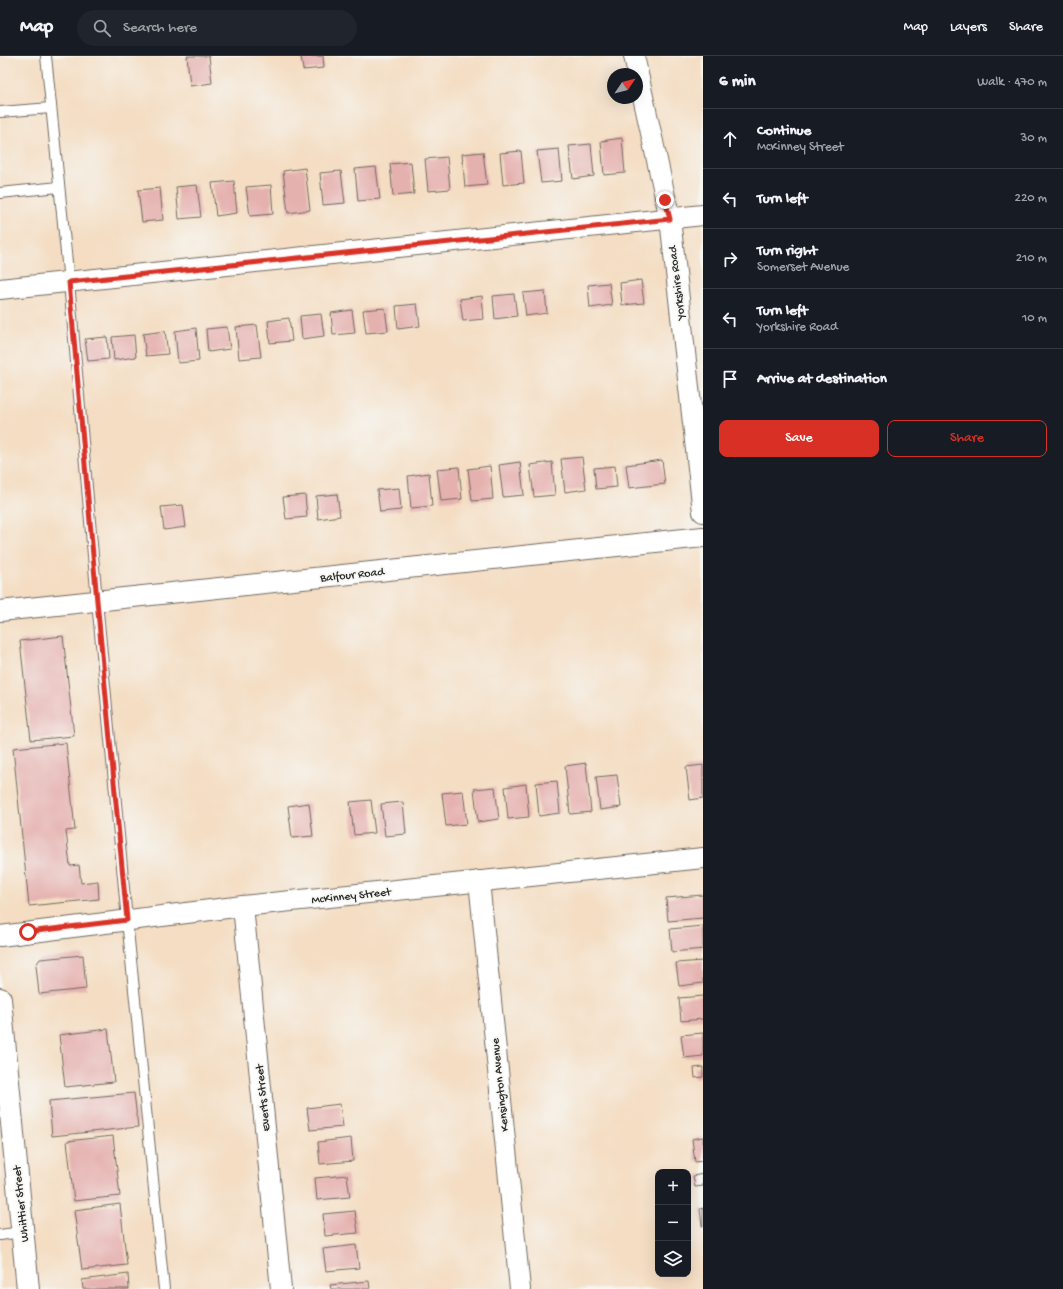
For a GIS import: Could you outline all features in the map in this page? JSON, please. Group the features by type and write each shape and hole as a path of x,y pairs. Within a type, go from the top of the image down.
{"street":[{"name":"Yorkshire Road","path":"634,56 670,219 703,512"},
{"path":"0,290 703,215"},
{"name":"Balfour Road","path":"0,611 703,537"},
{"name":"McKinney Street","path":"0,936 243,906 703,858"},
{"name":"Kensington Avenue","path":"479,881 520,1289"},
{"name":"Everts Street","path":"243,906 281,1289"},
{"name":"Whittier Street","path":"0,999 28,1289"}],"lane":[{"path":"46,56 69,282 127,920 164,1289"},
{"path":"0,112 51,108"},
{"path":"0,193 59,187"},
{"path":"0,1235 22,1232"}],"building":[{"path":"187,56 209,56 212,83 190,86"},
{"path":"301,56 323,56 324,68 303,70"},
{"path":"622,138 625,173 604,175 601,141"},
{"path":"591,144 594,176 573,179 569,146"},
{"path":"559,149 562,181 541,183 537,151"},
{"path":"521,151 524,183 503,185 500,153"},
{"path":"483,152 487,185 465,187 462,154"},
{"path":"447,157 450,189 428,191 425,159"},
{"path":"411,162 414,194 393,196 390,164"},
{"path":"376,167 380,199 358,201 355,169"},
{"path":"305,168 310,210 288,213 283,171"},
{"path":"341,171 345,203 323,205 320,173"},
{"path":"234,181 237,213 216,216 212,183"},
{"path":"197,185 201,217 179,219 176,187"},
{"path":"271,185 273,214 250,216 246,187"},
{"path":"160,188 163,220 142,222 138,190"},
{"path":"641,280 644,303 622,305 620,283"},
{"path":"609,283 612,305 590,308 588,285"},
{"path":"545,291 547,313 526,316 523,293"},
{"path":"514,294 517,316 495,319 493,296"},
{"path":"482,296 484,319 463,321 460,299"},
{"path":"417,304 420,326 398,329 396,306"},
{"path":"385,308 388,331 366,333 363,310"},
{"path":"352,310 355,333 333,335 331,313"},
{"path":"321,314 324,336 302,339 300,316"},
{"path":"289,318 292,341 270,343 268,321"},
{"path":"257,325 261,357 239,359 236,327"},
{"path":"227,327 230,349 208,352 206,329"},
{"path":"196,328 199,361 178,363 175,331"},
{"path":"165,331 168,354 146,356 143,334"},
{"path":"134,335 136,357 114,360 112,337"},
{"path":"107,337 109,359 88,361 85,339"},
{"path":"582,457 586,489 565,492 561,459"},
{"path":"662,460 665,484 629,488 626,465"},
{"path":"520,462 524,495 503,497 499,465"},
{"path":"552,462 555,495 534,497 530,465"},
{"path":"490,466 493,499 472,501 468,469"},
{"path":"615,466 617,487 596,489 594,468"},
{"path":"459,467 462,499 441,501 437,469"},
{"path":"429,473 432,506 411,508 408,476"},
{"path":"399,488 401,510 380,512 377,490"},
{"path":"337,494 340,516 318,519 316,496"},
{"path":"305,495 307,517 286,519 283,497"},
{"path":"183,505 186,527 164,530 161,507"},
{"path":"63,636 74,736 31,740 20,641"},
{"path":"66,743 75,830 66,831 70,866 79,865 81,883 98,881 99,899 29,906 13,748"},
{"path":"586,763 591,812 570,814 565,766"},
{"path":"703,765 703,798 690,800 686,767"},
{"path":"617,775 621,807 600,810 596,777"},
{"path":"557,781 560,813 539,816 536,783"},
{"path":"526,784 529,817 508,819 505,787"},
{"path":"495,787 499,819 478,822 474,789"},
{"path":"463,791 467,824 446,826 442,793"},
{"path":"371,800 375,833 354,835 350,802"},
{"path":"403,802 406,834 385,836 381,804"},
{"path":"309,803 313,836 292,838 288,806"},
{"path":"703,895 703,918 668,921 666,898"},
{"path":"703,926 703,949 672,952 670,929"},
{"path":"83,955 86,989 39,994 36,965 40,959"},
{"path":"703,961 703,983 679,986 676,963"},
{"path":"703,996 703,1019 681,1021 679,998"},
{"path":"108,1029 114,1082 65,1087 59,1035"},
{"path":"703,1033 703,1056 684,1058 681,1035"},
{"path":"703,1067 703,1077 695,1078 694,1068"},
{"path":"134,1093 138,1127 52,1136 49,1101"},
{"path":"340,1104 343,1127 310,1130 307,1108"},
{"path":"113,1136 120,1196 74,1201 67,1141"},
{"path":"703,1137 703,1161 695,1162 692,1139"},
{"path":"351,1138 353,1161 320,1164 318,1142"},
{"path":"703,1174 703,1186 695,1187 693,1176"},
{"path":"347,1175 350,1197 317,1200 315,1178"},
{"path":"120,1204 127,1265 82,1270 74,1210"},
{"path":"703,1208 703,1226 702,1226 700,1209"},
{"path":"355,1211 358,1233 325,1236 323,1214"},
{"path":"356,1245 359,1268 326,1271 323,1249"},
{"path":"128,1274 129,1289 83,1289 82,1280"},
{"path":"369,1281 370,1289 331,1289 330,1285"}],"route":[{"path":"28,932 127,920 69,282 670,219 665,200"}]}
